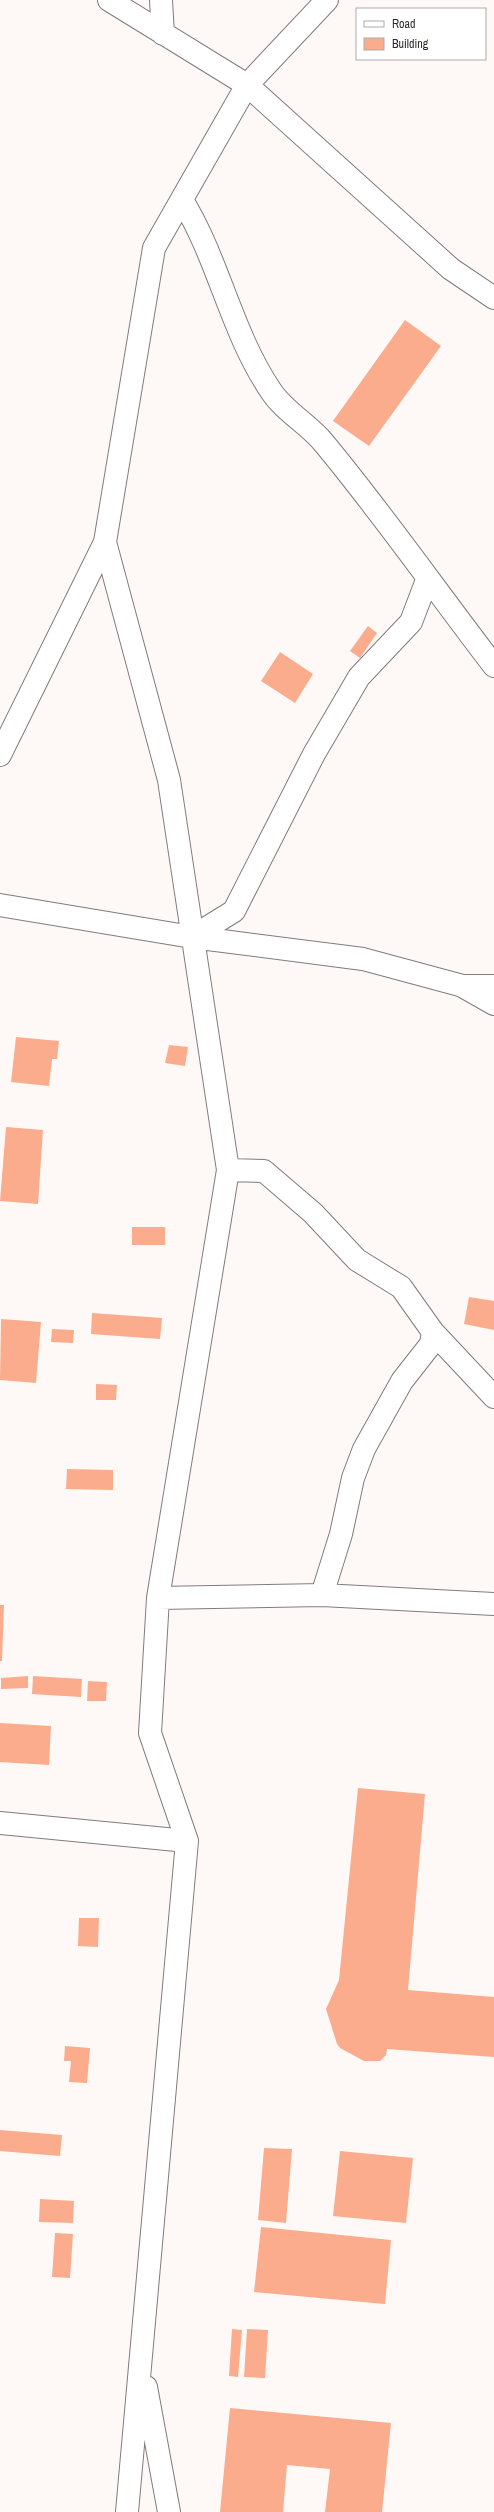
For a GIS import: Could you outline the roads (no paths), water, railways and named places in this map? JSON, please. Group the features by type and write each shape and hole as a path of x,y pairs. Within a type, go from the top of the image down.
{"street":[{"path":"109,0 247,85 451,269 494,298"},
{"path":"160,0 163,34"},
{"path":"0,755 105,542 154,248 247,85 327,0"},
{"path":"182,200 199,227 219,276 239,334 272,392 322,440 427,580 494,666"},
{"path":"105,542 169,780 228,1170 158,1598 150,1733 187,1841 128,2512"},
{"path":"192,938 234,911 310,761 359,677 411,622 427,580"},
{"path":"0,905 192,938 363,959 463,986 494,1004"},
{"path":"463,986 494,986"},
{"path":"228,1170 264,1171 313,1213 357,1260 401,1287 433,1332 494,1397"},
{"path":"322,1595 340,1534 353,1478 364,1449 402,1382 431,1344 433,1332"},
{"path":"158,1598 322,1595 494,1604"},
{"path":"0,1823 187,1841"},
{"path":"141,2360 169,2512"}]}
